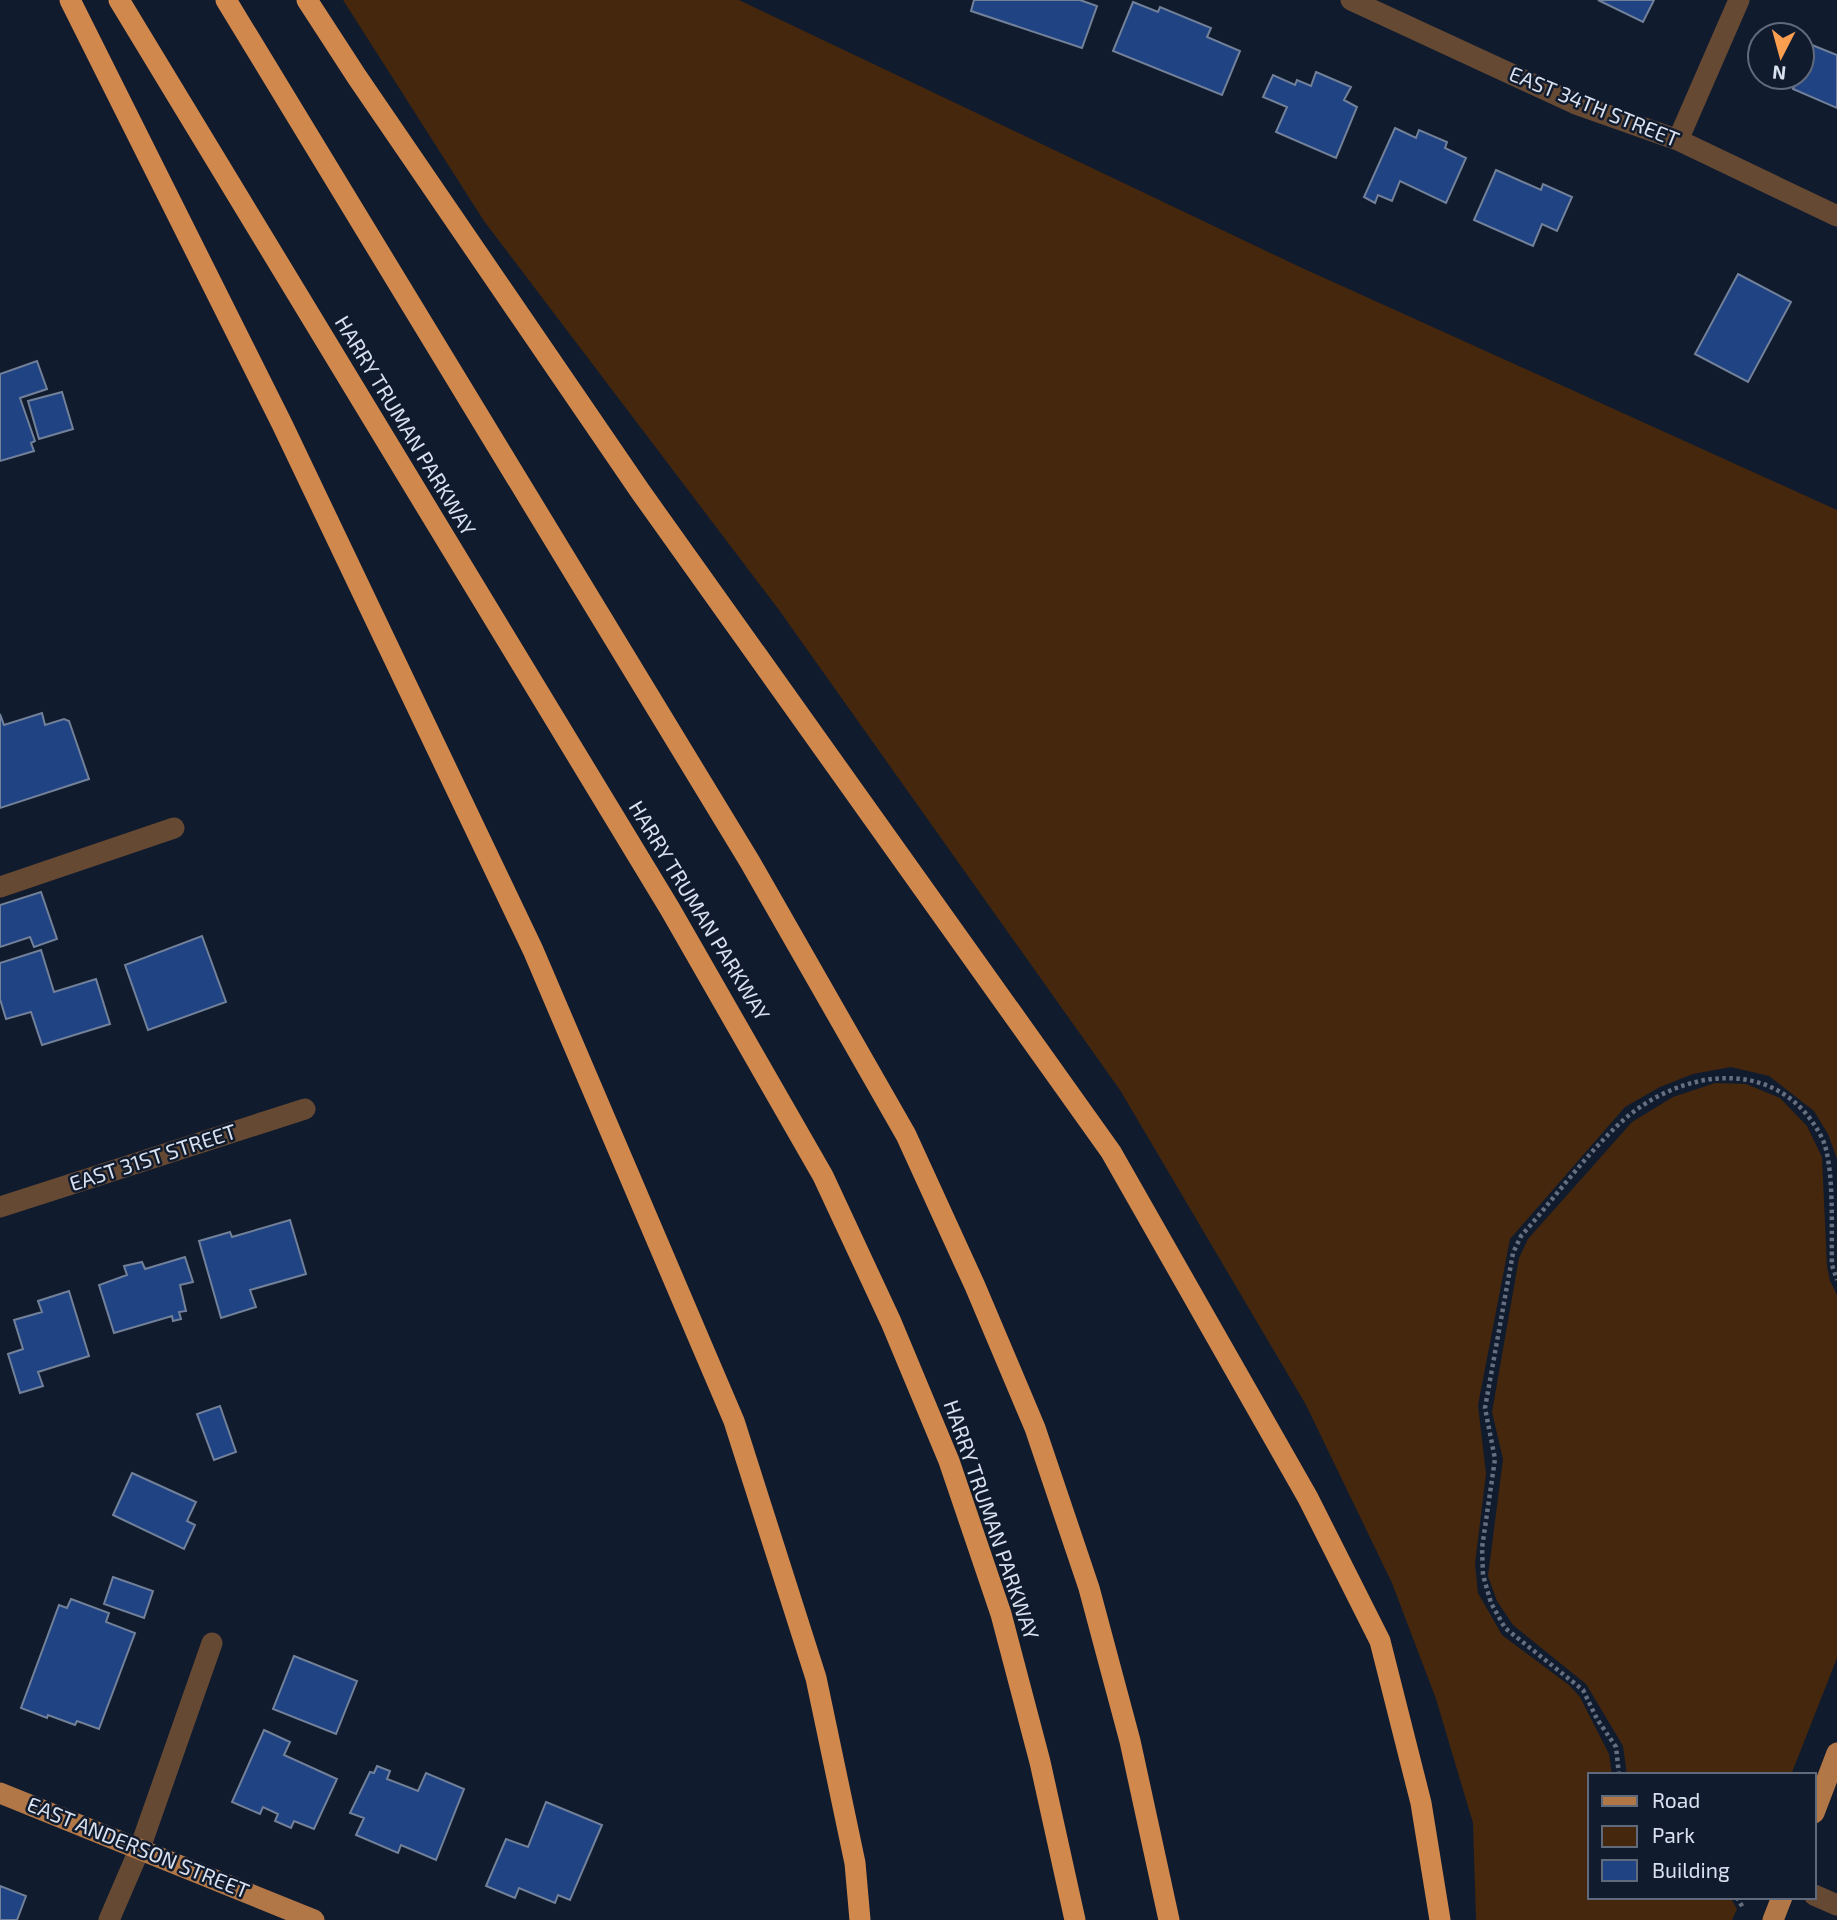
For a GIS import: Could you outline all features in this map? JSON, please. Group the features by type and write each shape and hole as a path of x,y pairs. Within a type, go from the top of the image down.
{"highway":[{"path":"69,0 282,424 533,950 734,1421 817,1678 855,1863 860,1920"},
{"name":"HARRY TRUMAN PARKWAY","path":"120,0 670,909 823,1176 891,1322 953,1474 1012,1655 1041,1762 1074,1920"},
{"path":"226,0 750,862 906,1135 975,1286 1035,1428 1089,1588 1130,1741 1169,1920"},
{"path":"307,0 357,78 640,491 1111,1152 1308,1498 1380,1641 1421,1803 1440,1920"},
{"path":"846,1920 855,1863"}],"main road":[{"path":"1816,1808 1837,1753"},
{"name":"EAST ANDERSON STREET","path":"0,1793 314,1920"},
{"path":"1773,1920 1781,1899"}],"street":[{"name":"EAST 34TH STREET","path":"1351,0 1576,104 1678,140 1837,216"},
{"path":"1678,140 1740,0"},
{"path":"0,887 174,828"},
{"name":"EAST 31ST STREET","path":"0,1207 306,1109"},
{"path":"109,1920 140,1849 212,1643"},
{"path":"1816,1896 1837,1905"}],"path":[{"path":"1619,1773 1616,1747 1597,1719 1583,1690 1505,1628 1491,1603 1483,1575 1482,1548 1495,1459 1485,1408 1513,1253 1521,1236 1619,1125 1642,1107 1689,1084 1715,1077 1747,1079 1776,1087 1803,1110 1823,1139 1829,1163 1832,1265 1837,1280"},
{"path":"1738,1899 1744,1909"}],"green space":[{"path":"343,0 739,0 1300,267 1837,510 1837,1159 1828,1134 1814,1111 1769,1076 1731,1067 1693,1074 1660,1087 1625,1107 1510,1239 1478,1405 1486,1474 1475,1564 1478,1593 1502,1635 1569,1685 1580,1697 1609,1754 1612,1773 1588,1773 1588,1899 1731,1899 1737,1909 1732,1920 1476,1920 1473,1823 1436,1699 1392,1583 1306,1405 1120,1090 779,610 484,221"},
{"path":"1715,1083 1746,1084 1780,1098 1807,1126 1822,1157 1827,1266 1837,1295 1837,1658 1792,1773 1627,1773 1623,1746 1586,1684 1513,1625 1497,1601 1488,1576 1503,1459 1492,1412 1519,1258 1528,1239 1632,1122 1673,1097"}],"building":[{"path":"974,0 1080,0 1097,6 1082,48 971,11"},
{"path":"1598,0 1654,0 1643,22"},
{"path":"1133,2 1158,12 1160,7 1211,28 1207,37 1240,51 1222,95 1113,51"},
{"path":"1816,47 1837,55 1837,108 1798,91 1816,91"},
{"path":"1316,72 1351,87 1344,100 1357,107 1336,158 1276,132 1287,107 1263,97 1273,75 1295,85 1297,80 1311,86"},
{"path":"1395,128 1416,138 1419,130 1447,142 1445,148 1466,158 1446,203 1400,181 1392,201 1378,195 1375,203 1364,197"},
{"path":"1496,170 1541,190 1543,184 1572,197 1557,231 1542,224 1533,246 1474,220"},
{"path":"1738,274 1791,302 1748,382 1695,354"},
{"path":"37,361 47,389 20,398 35,441 31,443 34,451 0,461 0,374"},
{"path":"62,392 73,429 39,439 28,401"},
{"path":"42,713 45,725 64,719 69,721 89,779 0,808 0,714 4,725"},
{"path":"41,892 57,939 34,947 30,937 0,947 0,905"},
{"path":"202,936 226,1002 148,1030 125,965"},
{"path":"41,950 54,992 96,979 110,1024 42,1045 31,1012 6,1019 0,999 0,963"},
{"path":"290,1220 306,1274 250,1290 256,1307 221,1318 199,1241 230,1232 232,1237"},
{"path":"185,1257 193,1282 180,1285 186,1311 179,1312 181,1319 173,1321 172,1316 114,1333 99,1285 127,1275 124,1266 142,1262 145,1269"},
{"path":"69,1291 89,1356 38,1372 43,1386 20,1393 8,1354 23,1349 14,1320 42,1312 38,1301"},
{"path":"220,1406 236,1452 214,1460 197,1414"},
{"path":"132,1473 196,1502 187,1521 195,1525 184,1549 113,1515"},
{"path":"113,1577 153,1591 144,1618 104,1604"},
{"path":"71,1599 109,1613 106,1622 135,1633 99,1729 77,1721 75,1725 48,1715 47,1718 21,1708 59,1605 67,1608"},
{"path":"294,1656 357,1681 336,1734 273,1709"},
{"path":"264,1730 290,1742 284,1755 337,1779 314,1829 294,1821 291,1828 275,1821 278,1814 263,1807 260,1814 232,1802"},
{"path":"377,1766 390,1771 387,1779 418,1791 426,1773 464,1789 436,1860 401,1845 398,1853 356,1835 364,1818 350,1813 370,1772 374,1773"},
{"path":"546,1802 602,1825 570,1900 558,1895 555,1903 519,1888 515,1898 486,1886 506,1839 528,1847"},
{"path":"0,1886 26,1896 17,1920 0,1920"}]}
